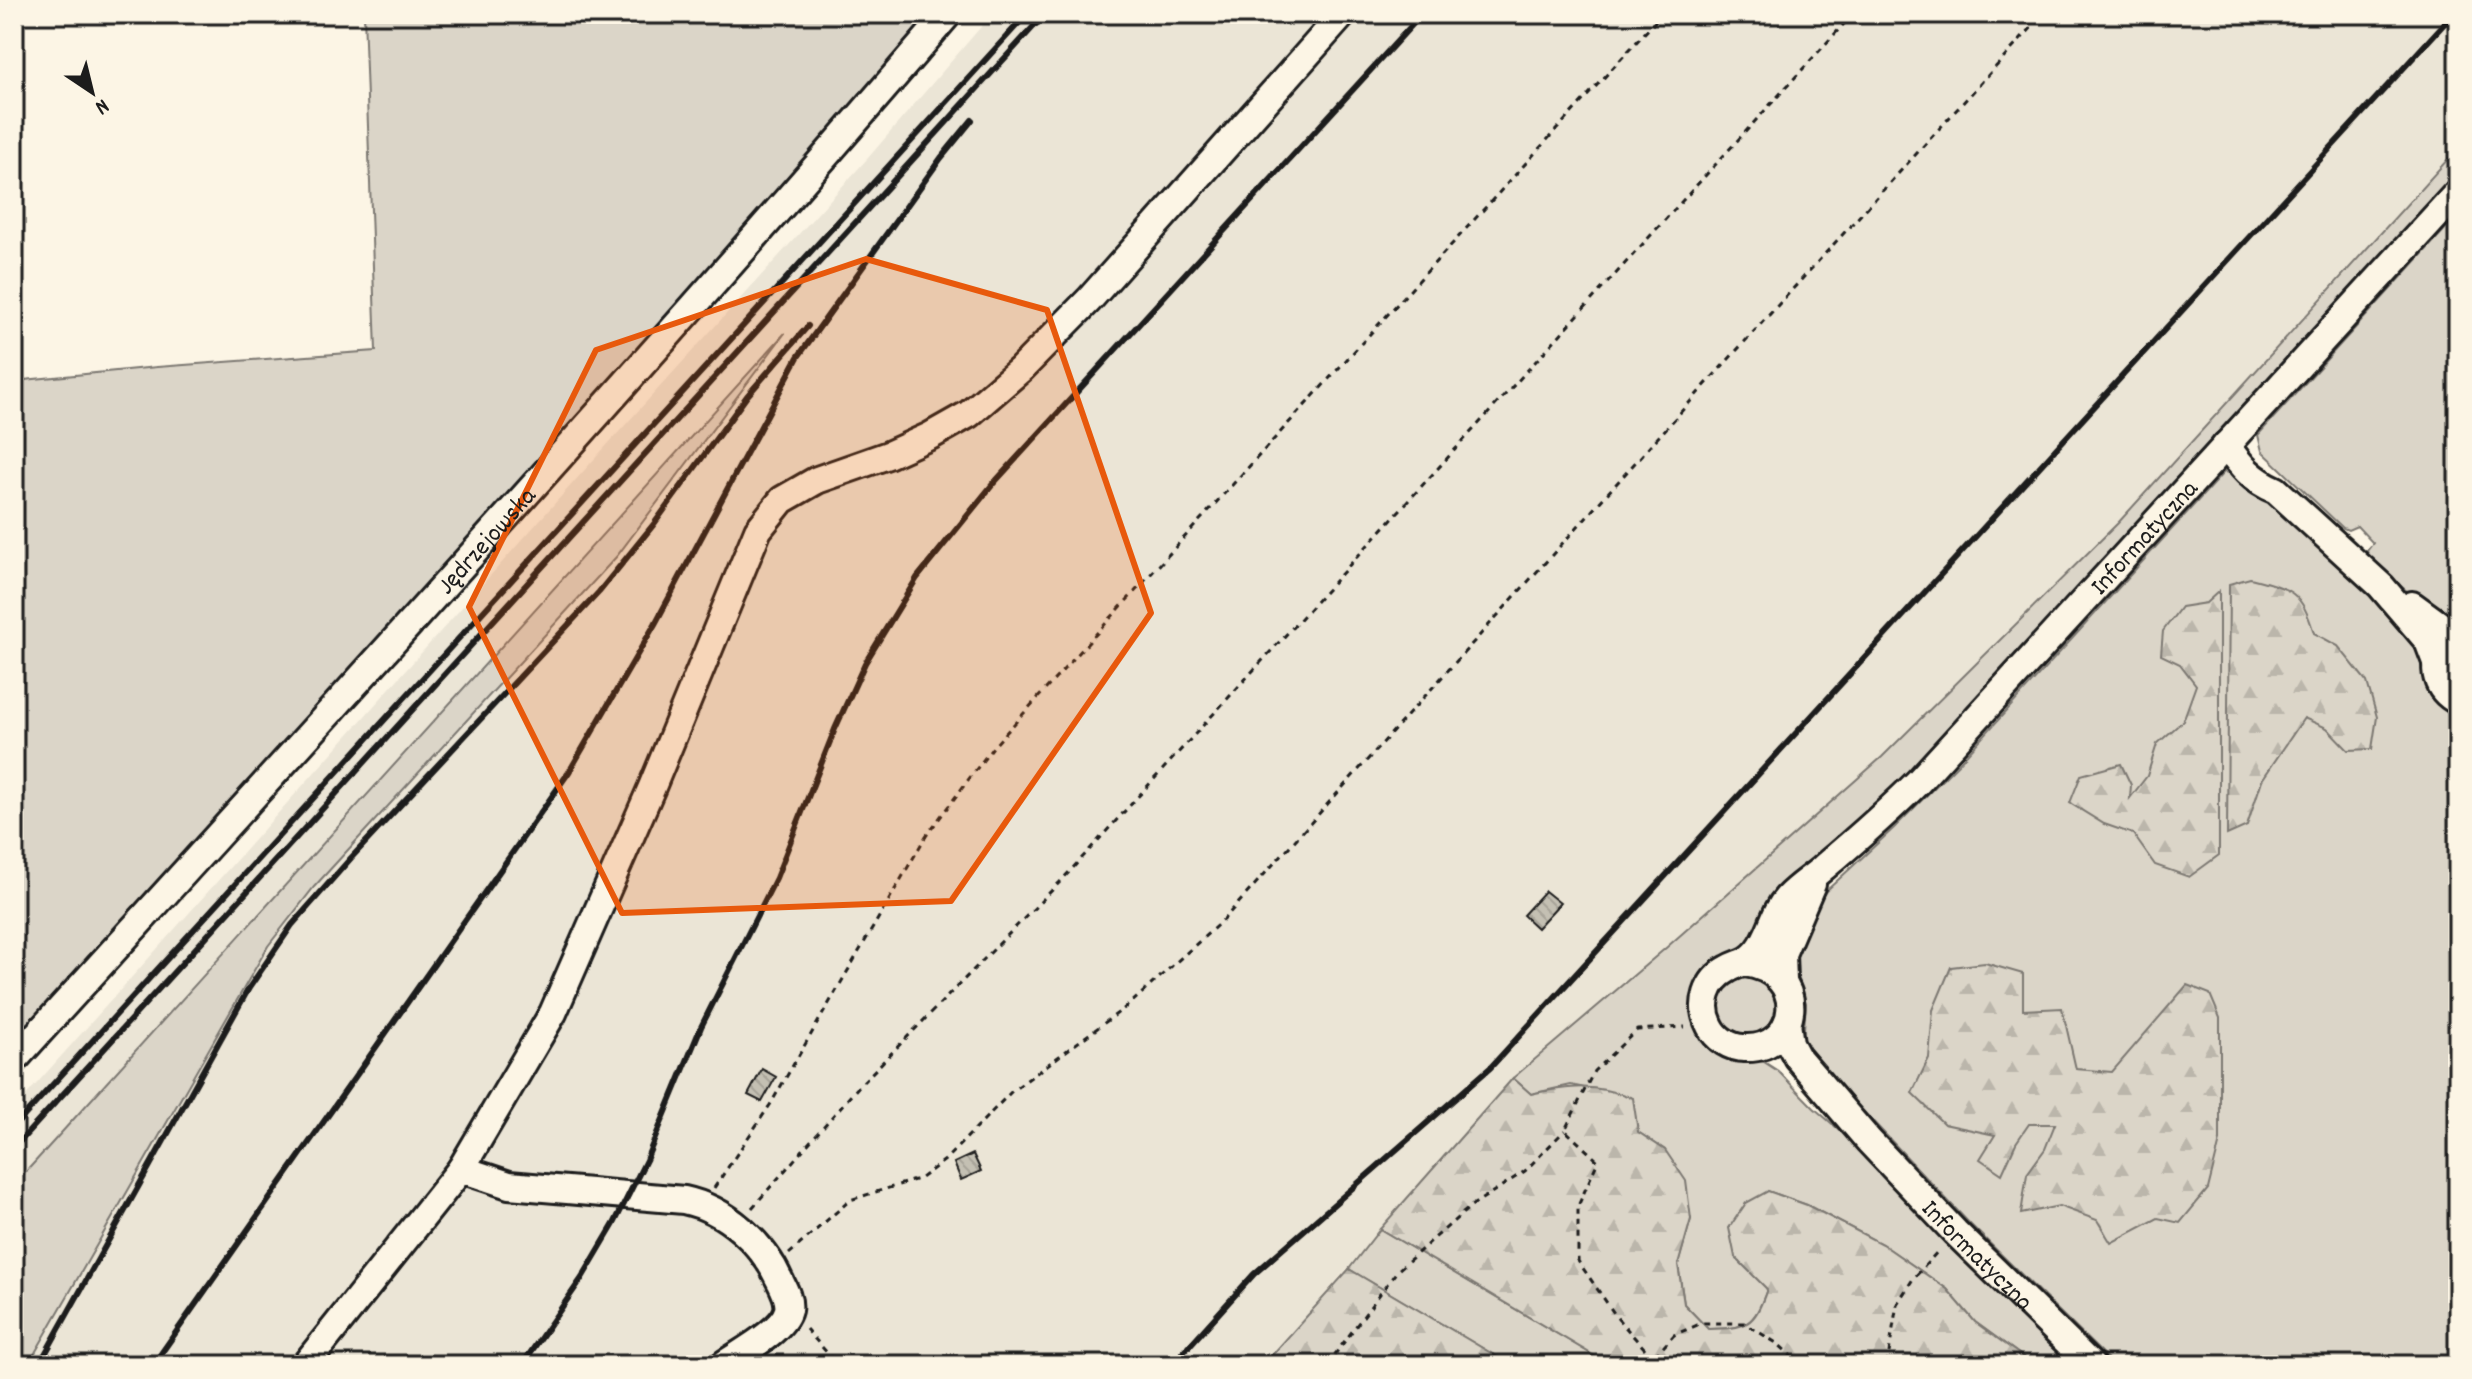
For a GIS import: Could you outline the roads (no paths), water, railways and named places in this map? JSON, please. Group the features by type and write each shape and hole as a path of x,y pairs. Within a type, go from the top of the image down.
{"street":[{"name":"Jędrzejowska","path":"14,1060 429,602 838,143 948,14"},
{"path":"305,1365 461,1169 553,1013 658,773 758,530 782,500 817,480 888,455 969,414 1021,369 1089,300 1343,14"},
{"name":"Informatyczna","path":"1869,1141 1802,1087 1777,1060 1756,1048 1740,1048 1727,1043 1709,1025 1705,1011 1706,996 1713,982 1731,967 1745,963 1764,944 1786,899 1919,781 2458,192"},
{"path":"2226,445 2244,470 2259,483 2276,490 2381,586 2428,641 2436,662 2438,682 2443,691 2458,701"},
{"path":"2381,586 2445,629 2458,634"},
{"path":"2436,662 2445,644 2458,634"},
{"name":"Informatyczna","path":"1821,871 1803,902 1782,954 1783,981 1789,994 1787,1023 1790,1044 1797,1057 1869,1141 1955,1232 2091,1365"},
{"path":"1745,963 1760,965 1783,981"},
{"path":"1756,1048 1767,1045 1779,1036 1787,1023"},
{"path":"461,1169 509,1185 704,1204 736,1226 764,1252 773,1265 786,1293 788,1310 779,1326 723,1365"}],"railway":[{"path":"14,1127 1027,14"},
{"path":"14,1148 1045,14"},
{"path":"522,1365 582,1278 614,1224 646,1160 701,1027 776,878 835,729 865,663 917,578 993,484 1422,14"},
{"path":"1172,1365 1254,1274 1490,1068 2453,14"},
{"path":"153,1365 569,772 655,624 798,357 941,158 972,120"},
{"path":"39,1365 249,988 292,925 599,592 654,524 747,396 808,326"}]}
